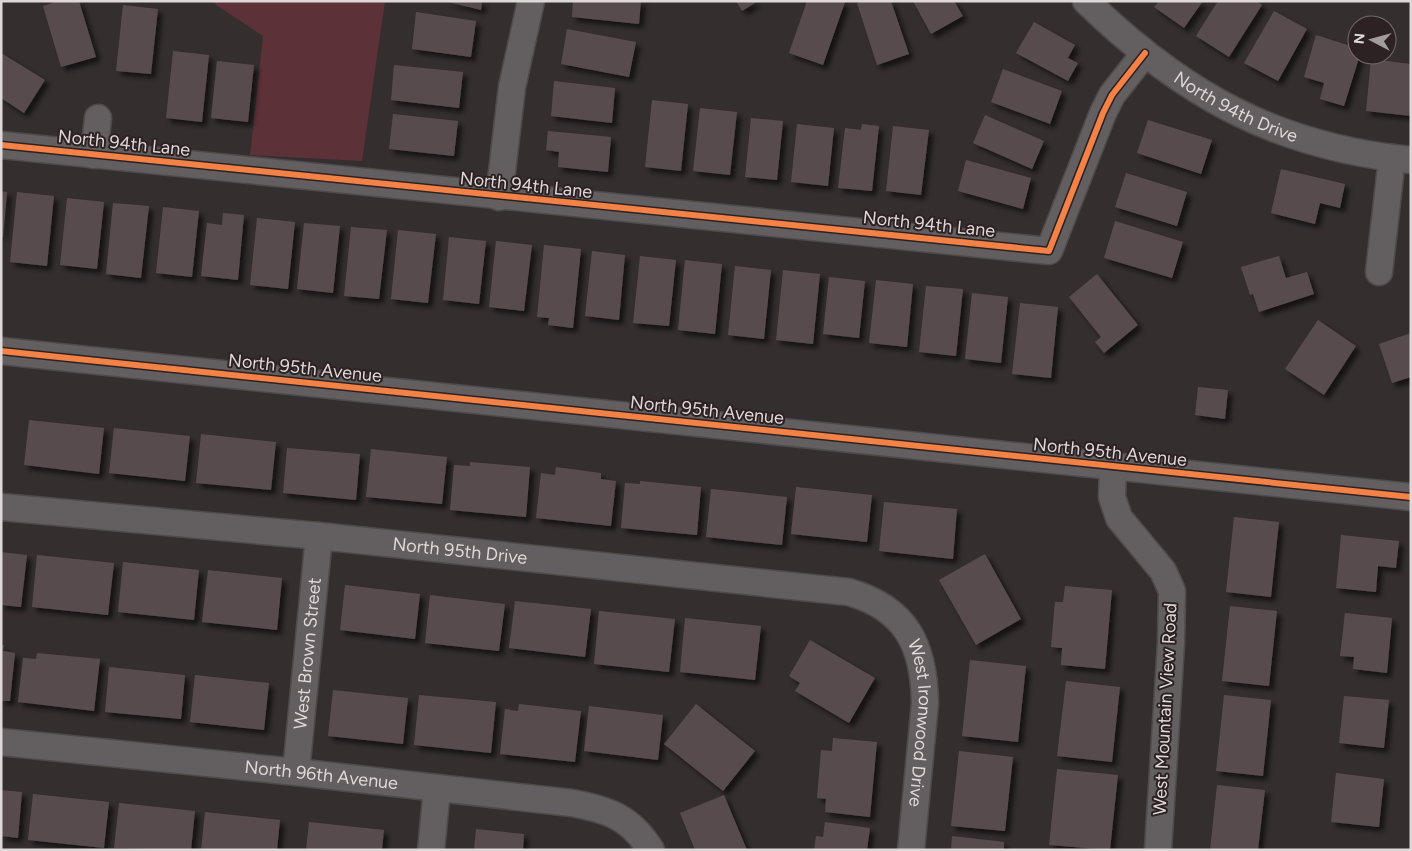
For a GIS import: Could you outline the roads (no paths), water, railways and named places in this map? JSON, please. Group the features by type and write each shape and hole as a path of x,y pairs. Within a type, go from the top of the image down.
{"street":[{"path":"499,197 512,87 531,1"},
{"name":"North 94th Drive","path":"1086,1 1145,53 1185,84 1227,108 1277,131 1329,146 1402,159"},
{"name":"North 94th Lane","path":"1,145 499,197 1049,251 1103,113 1112,95 1145,53"},
{"name":"North 94th Lane","path":"94,155 98,118"},
{"path":"1379,272 1402,159"},
{"name":"North 95th Avenue","path":"1,352 1113,468 1411,497"},
{"name":"West Mountain View Road","path":"1113,468 1112,497 1119,518 1163,571 1172,592 1171,642 1158,850"},
{"name":"North 95th Drive","path":"1,506 319,536 849,592 867,597 880,604 906,630"},
{"name":"West Brown Street","path":"296,772 319,536"},
{"name":"West Ironwood Drive","path":"906,630 914,640 921,656 925,688 910,850"},
{"name":"North 96th Avenue","path":"1,742 296,772 589,806 626,820 643,840"},
{"path":"431,850 437,789"}]}
